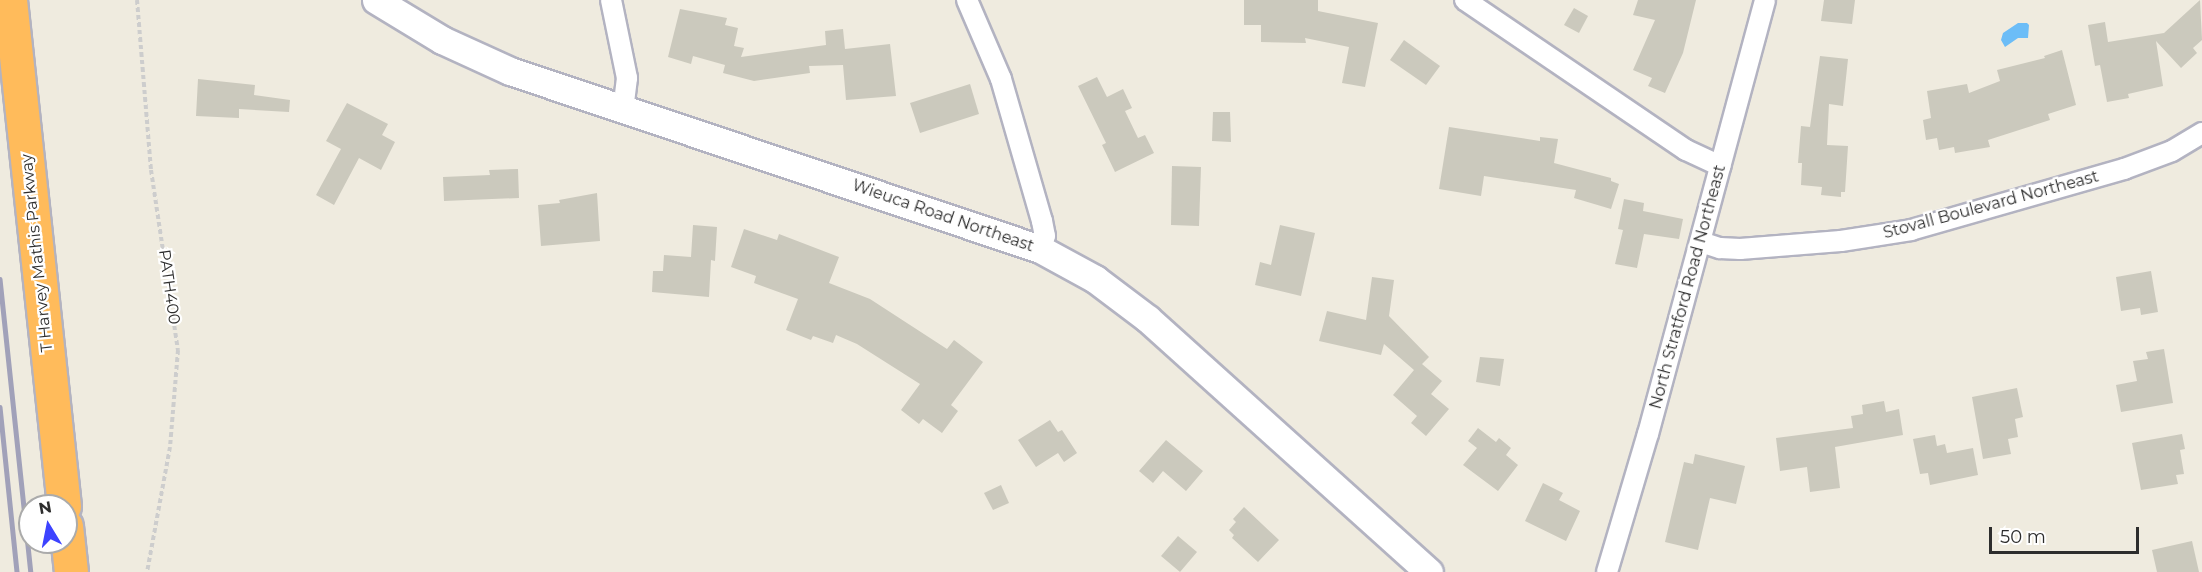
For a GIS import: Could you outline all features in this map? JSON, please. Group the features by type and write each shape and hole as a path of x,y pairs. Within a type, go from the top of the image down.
{"highway":[{"name":"T Harvey Mathis Parkway","path":"10,0 63,494"},
{"path":"69,554 71,572"}],"street":[{"name":"Wieuca Road Northeast","path":"376,0 442,40 510,71 1040,249 1095,279 1148,319 1428,572"},
{"path":"610,0 627,78 623,109"},
{"path":"967,0 1001,79 1042,221 1045,236 1040,249"},
{"path":"1465,0 1686,150 1721,166"},
{"name":"North Stratford Road Northeast","path":"1607,572 1701,242 1765,0"},
{"name":"Stovall Boulevard Northeast","path":"1701,242 1720,248 1740,249 1841,241 1911,230 2124,169 2172,151 2202,133"}],"path":[{"name":"PATH400","path":"137,0 151,170 178,350 170,447 147,572"}],"water":[{"path":"2018,23 2029,25 2028,38 2018,38 2005,47 2001,40 2003,33"}],"building":[{"path":"1244,0 1318,0 1318,11 1378,23 1365,87 1342,83 1349,47 1305,38 1306,43 1261,42 1261,25 1244,25"},
{"path":"1638,0 1696,0 1683,53 1665,93 1648,86 1652,78 1633,70 1655,20 1633,15"},
{"path":"1824,0 1855,0 1852,24 1821,21"},
{"path":"2200,0 2202,40 2193,48 2197,53 2181,68 2156,41 2163,86 2128,94 2129,98 2107,102 2100,65 2095,66 2088,25 2105,22 2108,42 2164,33"},
{"path":"1574,8 1588,16 1579,33 1564,25"},
{"path":"680,9 727,18 725,25 738,28 734,46 744,48 741,57 826,45 825,31 843,29 845,49 890,44 896,96 846,100 843,65 809,66 810,73 754,81 723,73 725,65 693,56 691,64 668,57"},
{"path":"1404,40 1440,66 1426,85 1390,60"},
{"path":"2062,50 2076,105 2048,114 2050,120 1988,140 1990,147 1955,153 1954,147 1939,150 1937,138 1926,140 1923,120 1931,118 1927,91 1967,84 1969,93 2000,81 1997,70 2045,58 2044,56"},
{"path":"1820,56 1848,59 1843,106 1829,104 1827,145 1848,146 1845,192 1841,192 1841,197 1821,195 1822,187 1801,185 1802,163 1798,163 1801,126 1810,127"},
{"path":"1097,77 1107,97 1123,89 1132,108 1125,111 1138,138 1145,135 1154,153 1115,172 1102,145 1106,143 1078,86"},
{"path":"198,79 255,85 254,95 290,100 289,112 239,109 239,118 196,116"},
{"path":"970,84 979,114 920,133 910,103"},
{"path":"347,103 388,124 382,135 395,142 381,170 359,158 334,205 316,195 341,149 326,141"},
{"path":"1213,112 1230,112 1231,142 1212,141"},
{"path":"1449,127 1540,141 1540,137 1558,139 1554,163 1611,178 1611,181 1619,184 1611,209 1574,198 1576,190 1484,176 1481,196 1439,189"},
{"path":"1172,166 1201,167 1199,226 1171,225"},
{"path":"518,169 519,198 444,201 443,177 490,175 489,170"},
{"path":"597,193 600,241 541,246 538,205 560,203 559,200"},
{"path":"1624,199 1644,203 1643,211 1683,219 1679,239 1644,234 1637,268 1615,264 1623,230 1618,229"},
{"path":"693,225 717,227 715,261 711,260 709,297 652,292 653,271 663,271 664,255 691,257"},
{"path":"1280,225 1315,233 1301,296 1255,285 1260,262 1271,265"},
{"path":"744,229 777,240 779,234 839,257 829,283 870,299 947,349 954,340 983,362 951,405 958,411 942,433 923,419 919,424 901,410 920,384 857,344 836,335 833,343 813,336 811,340 786,330 798,299 754,283 756,276 731,267"},
{"path":"2151,271 2158,312 2141,315 2140,308 2121,311 2116,277"},
{"path":"1372,277 1394,280 1389,316 1429,357 1422,364 1442,381 1431,394 1449,409 1426,436 1411,423 1417,416 1393,395 1414,370 1384,344 1381,355 1319,341 1327,311 1366,320"},
{"path":"2164,349 2173,403 2121,412 2116,385 2137,381 2133,361 2148,359 2146,352"},
{"path":"1480,357 1504,359 1500,386 1476,382"},
{"path":"2017,388 2023,417 2015,419 2018,437 2008,439 2011,454 1983,459 1972,397"},
{"path":"1884,401 1886,412 1899,409 1903,435 1835,447 1840,488 1810,492 1807,467 1780,471 1776,438 1853,428 1851,416 1863,414 1862,405"},
{"path":"1050,420 1058,432 1062,430 1077,453 1064,462 1058,453 1036,467 1018,440"},
{"path":"1478,428 1496,442 1499,438 1511,448 1506,455 1518,465 1498,491 1463,465 1477,448 1468,441"},
{"path":"2182,434 2185,449 2180,450 2184,474 2176,475 2178,484 2141,490 2132,443"},
{"path":"1935,435 1937,446 1945,444 1947,453 1973,448 1978,475 1930,485 1928,473 1920,474 1913,439"},
{"path":"1166,440 1203,471 1186,491 1163,471 1153,483 1139,471"},
{"path":"1695,454 1745,466 1736,504 1710,498 1698,550 1665,542 1684,462 1693,464"},
{"path":"1543,483 1563,493 1559,500 1580,511 1566,541 1525,521"},
{"path":"1001,485 1009,503 993,510 984,493"},
{"path":"1244,507 1279,540 1258,562 1232,538 1234,535 1229,530 1236,522 1233,519"},
{"path":"1178,536 1197,552 1180,572 1161,556"},
{"path":"2192,541 2199,572 2157,572 2152,550"}],"railway":[{"path":"0,279 31,572"},
{"path":"0,407 17,572"}]}
